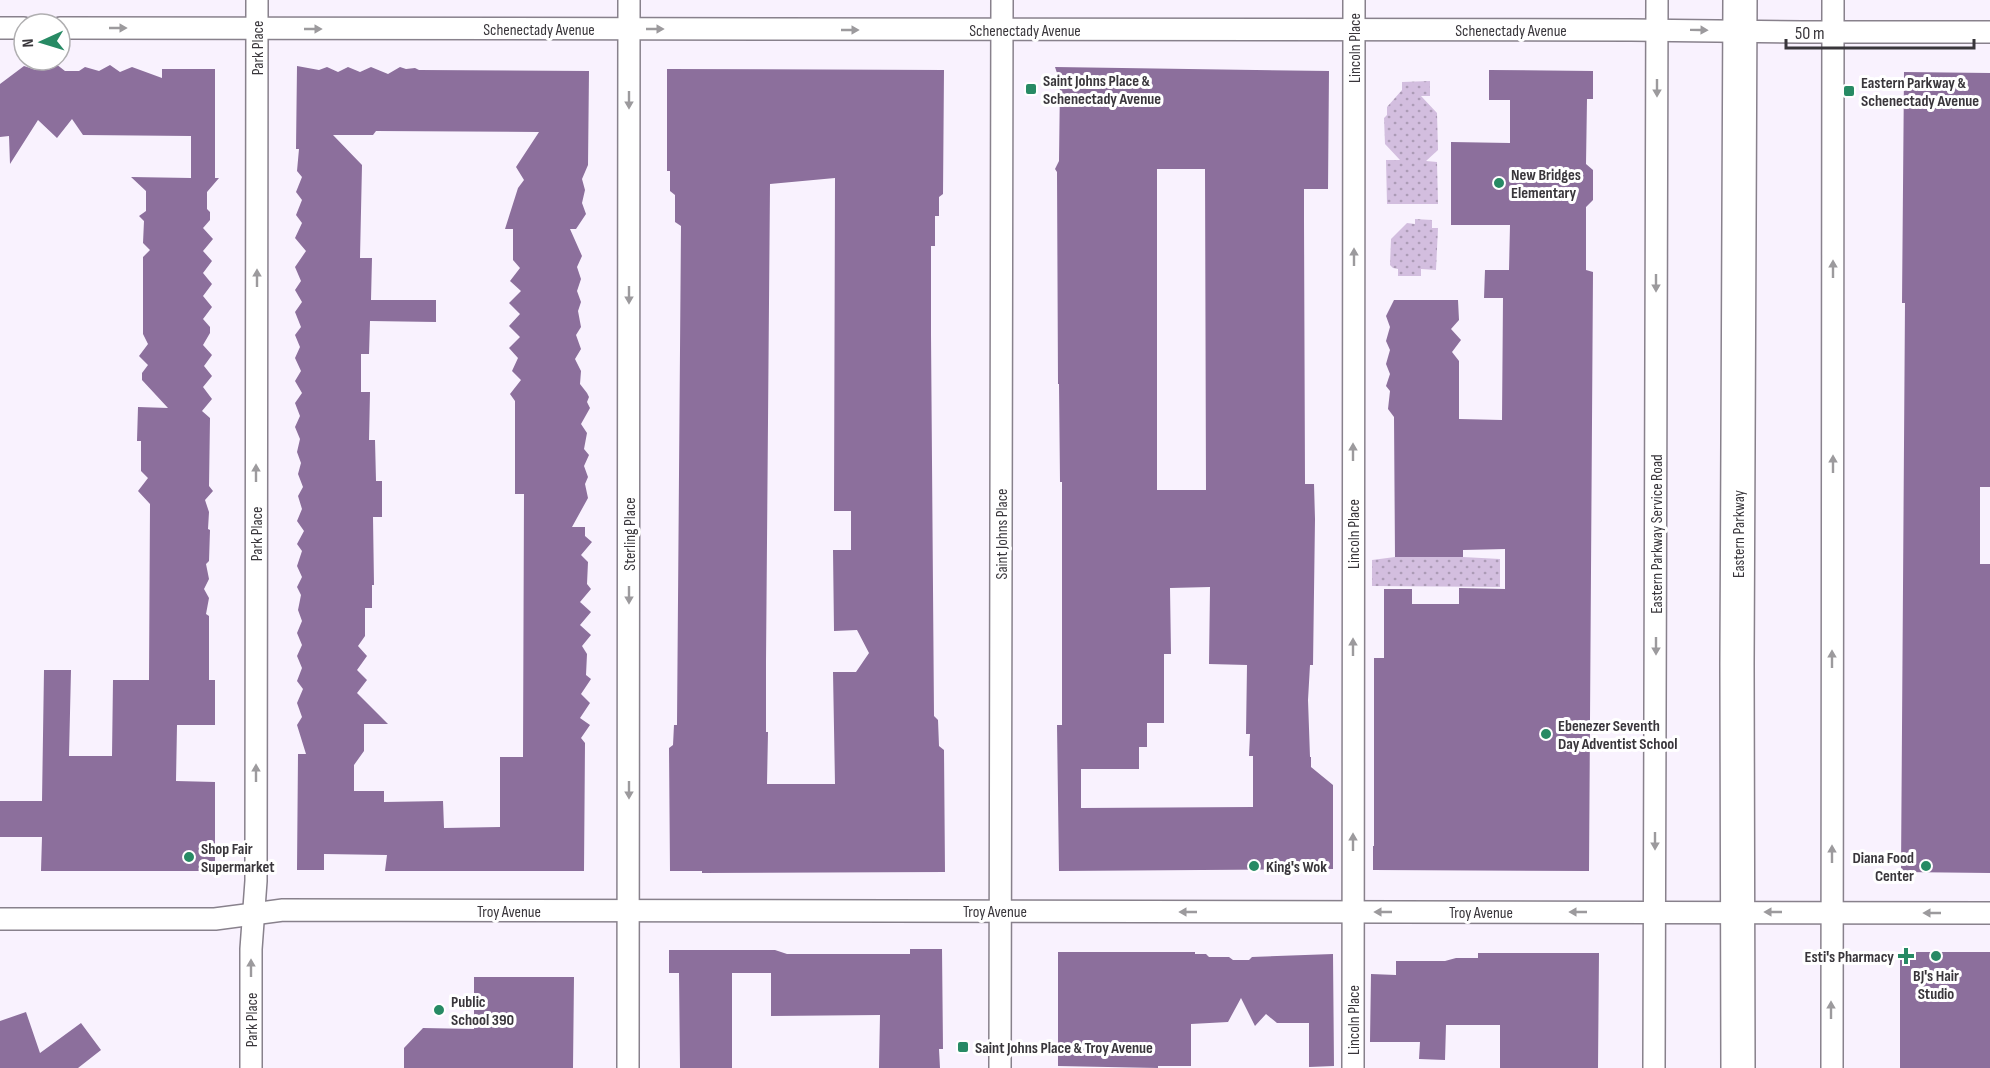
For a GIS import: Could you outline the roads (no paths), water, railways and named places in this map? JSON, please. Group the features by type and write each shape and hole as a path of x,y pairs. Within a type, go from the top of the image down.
{"main road":[{"name":"Eastern Parkway","path":"1738,1068 1740,15"}],"street":[{"name":"Park Place","path":"251,1068 251,949 256,881 257,0"},
{"name":"Sterling Place","path":"628,1068 629,0"},
{"name":"Saint Johns Place","path":"1000,1068 1002,0"},
{"name":"Lincoln Place","path":"1353,1068 1354,0"},
{"name":"Eastern Parkway Service Road","path":"1654,1068 1657,0"},
{"path":"1832,1068 1833,0"},
{"name":"Schenectady Avenue","path":"72,28 1657,30 1740,15 1833,32 1990,32"},
{"name":"Troy Avenue","path":"0,919 215,919 283,910 1990,913"}],"place":[{"name":"Saint Johns Place & Schenectady Avenue","path":"1031,89"},
{"name":"Eastern Parkway & Schenectady Avenue","path":"1849,91"},
{"name":"New Bridges Elementary","path":"1499,183"},
{"name":"Ebenezer Seventh Day Adventist School","path":"1546,734"},
{"name":"Shop Fair Supermarket","path":"189,857"},
{"name":"King's Wok","path":"1254,866"},
{"name":"Diana Food Center","path":"1926,866"},
{"name":"Esti's Pharmacy","path":"1906,956"},
{"name":"BJ's Hair Studio","path":"1936,956"},
{"name":"Public School 390","path":"439,1010"},
{"name":"Saint Johns Place & Troy Avenue","path":"963,1047"}]}
